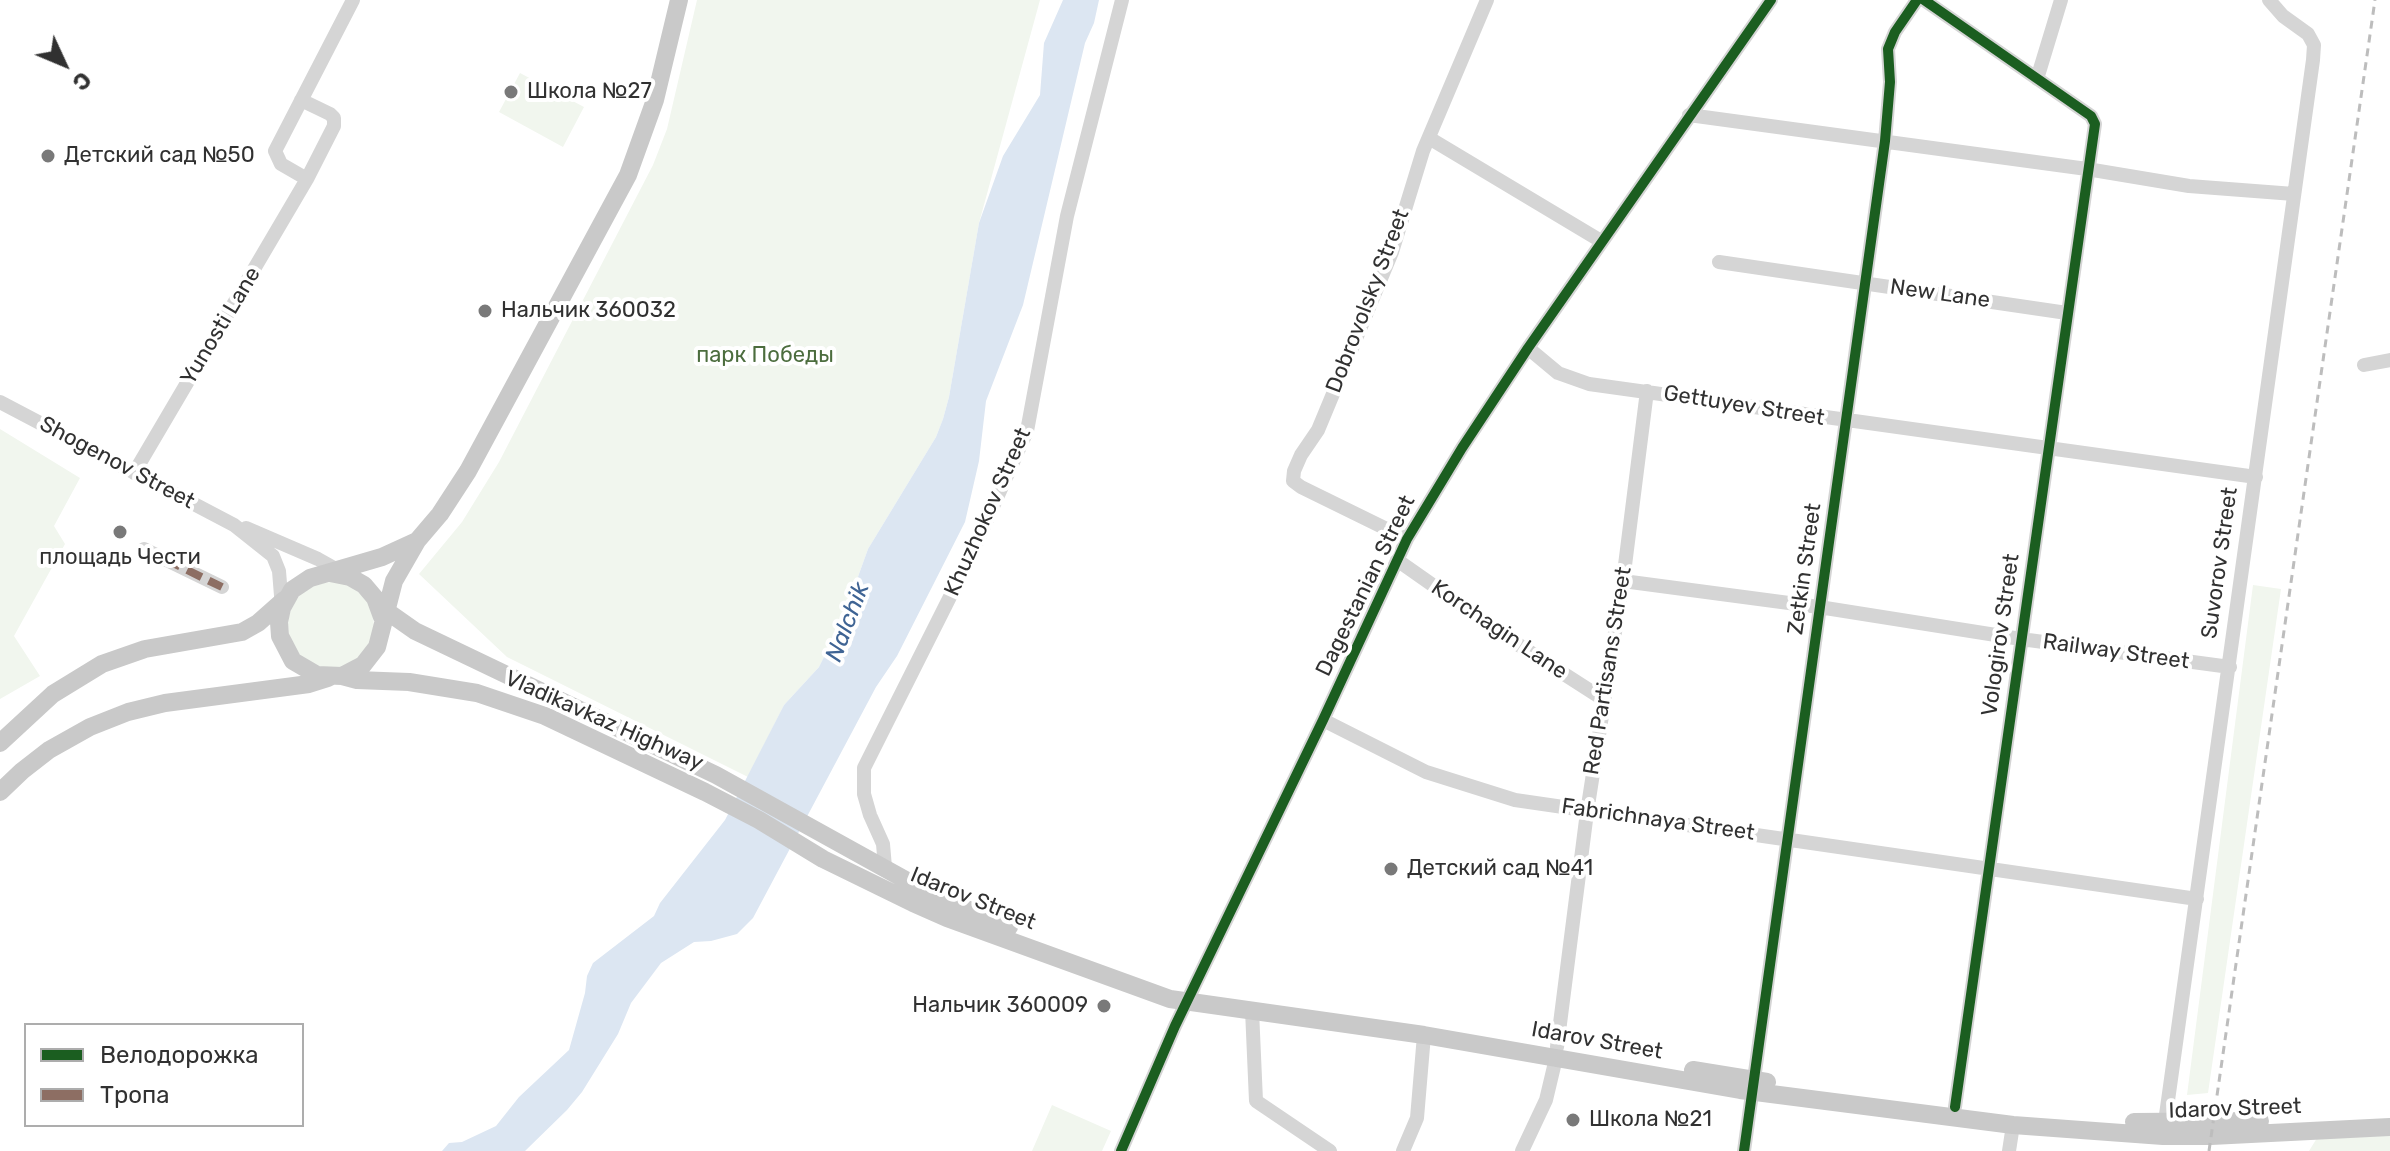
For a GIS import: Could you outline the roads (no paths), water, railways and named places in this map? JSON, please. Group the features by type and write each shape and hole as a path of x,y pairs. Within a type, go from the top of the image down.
{"main road":[{"path":"283,603 280,636 284,649 304,670 317,675 336,676 363,665 371,657 381,636 382,613 394,581 417,541 440,514 468,471 628,175 655,100 679,0"},
{"path":"0,743 53,694 102,664 145,649 242,632 283,603 300,583 320,574 339,573 417,541"},
{"path":"339,573 364,585 382,613"},
{"name":"Vladikavkaz Highway","path":"382,613 716,775 833,839"},
{"name":"Vladikavkaz Highway","path":"0,792 49,750 90,727 128,712 165,703 309,684 336,676 425,684 498,699 568,726 705,792 823,859"},
{"name":"Idarov Street","path":"833,839 931,894 991,921 1191,996 1252,1010 1557,1053 2013,1125 2163,1136 2390,1127"},
{"name":"Idarov Street","path":"823,859 947,918 1137,988 1401,1020 1557,1053"},
{"name":"Idarov Street","path":"1754,1086 2051,1117 2163,1136 2390,1115"}],"street":[{"path":"307,179 281,164 275,151 353,0"},
{"name":"Khuzhokov Street","path":"885,867 883,844 866,805 864,768 971,555 1027,431 1067,216 1122,0"},
{"name":"Dobrovolsky Street","path":"1407,539 1293,481 1301,455 1318,430 1392,252 1429,138 1487,0"},
{"name":"Dagestanian Street","path":"1121,1151 1407,539 1528,348 1771,0"},
{"name":"Zetkin Street","path":"1744,1151 1885,141 1890,82 1888,49 1895,32 1917,0"},
{"path":"1924,0 2037,79 2061,0"},
{"name":"Suvorov Street","path":"2163,1136 2314,45 2308,34 2283,16 2269,0"},
{"name":"Vologirov Street","path":"1955,1107 2094,119 2037,79"},
{"name":"Yunosti Lane","path":"134,473 307,179 335,121 330,114 301,100"},
{"path":"1689,115 2087,169 2189,186 2294,194"},
{"path":"1429,138 1601,241"},
{"name":"New Lane","path":"1719,262 2067,313"},
{"name":"Gettuyev Street","path":"1528,348 1550,367 1572,379 1845,422 2256,477"},
{"path":"2364,365 2390,360"},
{"name":"Red Partisans Street","path":"1522,1151 1546,1100 1557,1053 1587,812 1623,581 1647,391"},
{"name":"Shogenov Street","path":"0,402 234,525"},
{"path":"234,525 252,529 339,573"},
{"path":"234,525 273,556 279,571 283,603"},
{"path":"145,546 223,584"},
{"name":"Korchagin Lane","path":"1397,560 1508,638 1603,699"},
{"name":"Railway Street","path":"1623,581 2230,667"},
{"name":"Fabrichnaya Street","path":"1323,720 1426,772 1515,800 1787,837 2197,899"},
{"path":"1252,1010 1256,1101 1330,1151"},
{"path":"1403,1151 1417,1118 1424,1035"},
{"path":"2009,1151 2013,1125"}],"water":[{"name":"Nalchik","path":"1063,0 1099,0 1085,43 1023,305 986,401 979,461 965,522 897,656 876,687 753,918 737,934 694,942 661,963 631,1003 618,1034 582,1092 525,1151 442,1151 449,1143 462,1142 496,1126 519,1097 569,1050 593,963 654,916 660,903 725,820 784,705 819,667 842,621 868,549 936,437 943,419 979,223 1003,156 1040,95 1044,43"}],"railway":[{"path":"2209,1151 2375,0"}],"place":[{"name":"Школа №27","path":"511,92"},
{"name":"Детский сад №50","path":"48,156"},
{"name":"Нальчик 360032","path":"485,311"},
{"name":"площадь Чести","path":"120,532"},
{"name":"Детский сад №41","path":"1391,869"},
{"name":"Нальчик 360009","path":"1104,1006"},
{"name":"Школа №21","path":"1573,1120"}],"park label":[{"name":"парк Победы","path":"765,356"}]}
